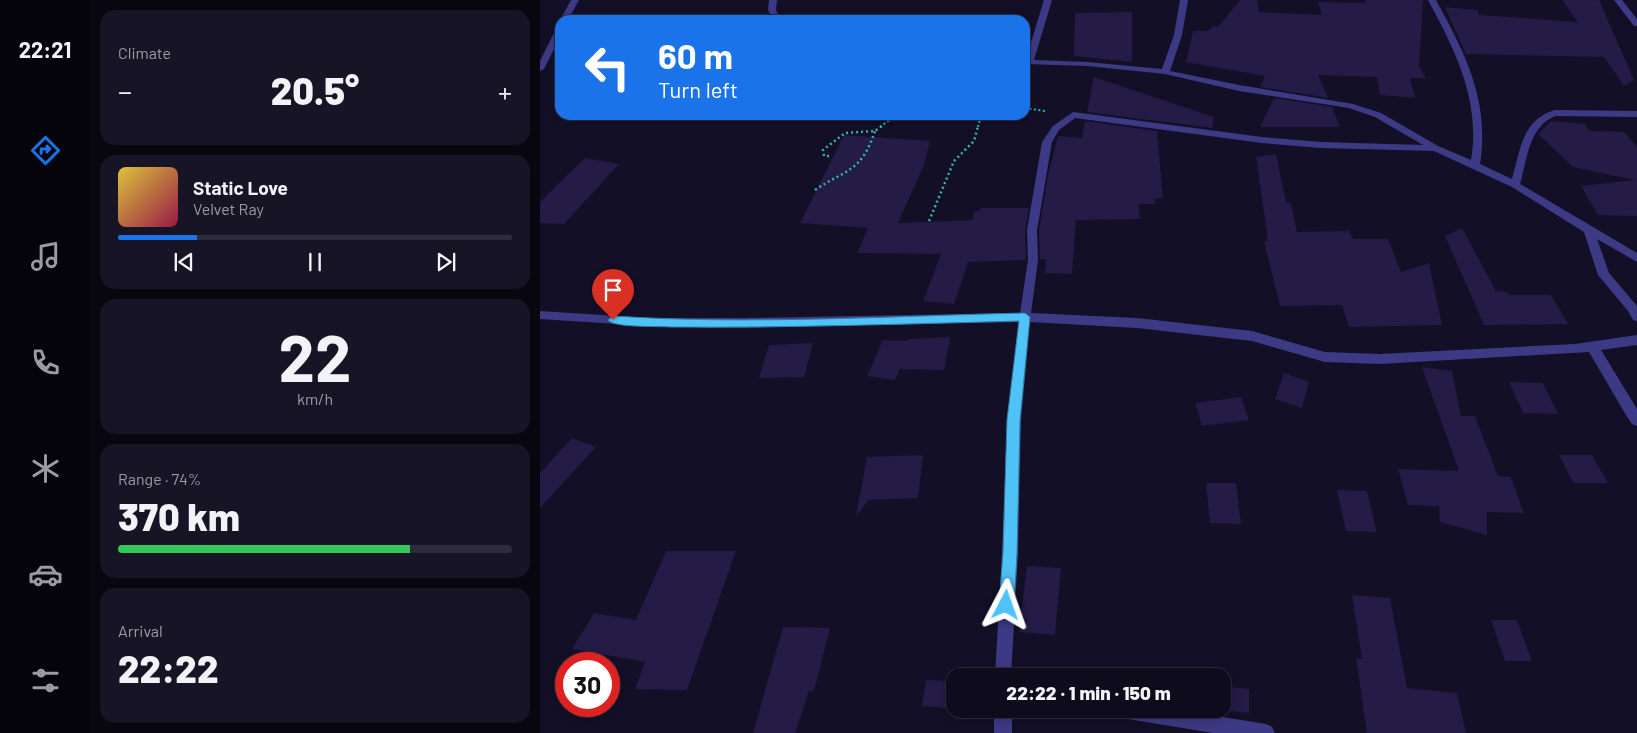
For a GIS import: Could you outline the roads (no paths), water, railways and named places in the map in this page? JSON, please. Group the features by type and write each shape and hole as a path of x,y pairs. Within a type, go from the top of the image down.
{"street":[{"path":"567,15 575,0"},
{"path":"772,0 772,10 774,15"},
{"path":"1030,53 1048,0"},
{"path":"1165,72 1178,36 1184,0"},
{"path":"1432,0 1454,39 1472,85 1480,127 1475,165"},
{"path":"1618,0 1637,24"},
{"path":"540,69 555,39"},
{"path":"1030,62 1087,64 1165,72 1239,88 1350,106 1378,115 1435,148 1515,184 1539,201 1637,258"},
{"path":"1515,184 1530,131 1546,116 1555,113 1637,114"},
{"path":"1003,668 1010,553 1014,420 1033,260 1032,230 1047,142 1056,128 1073,115 1092,116 1262,140 1321,145 1435,148"},
{"path":"1588,229 1604,275 1632,308 1637,317"},
{"path":"540,314 650,322 744,324 1025,317 1137,323 1252,336 1324,357 1380,359 1592,346 1637,340"},
{"path":"1592,346 1607,369 1621,397 1637,420"},
{"path":"1003,718 1003,733"},
{"path":"1176,718 1266,733"}]}
